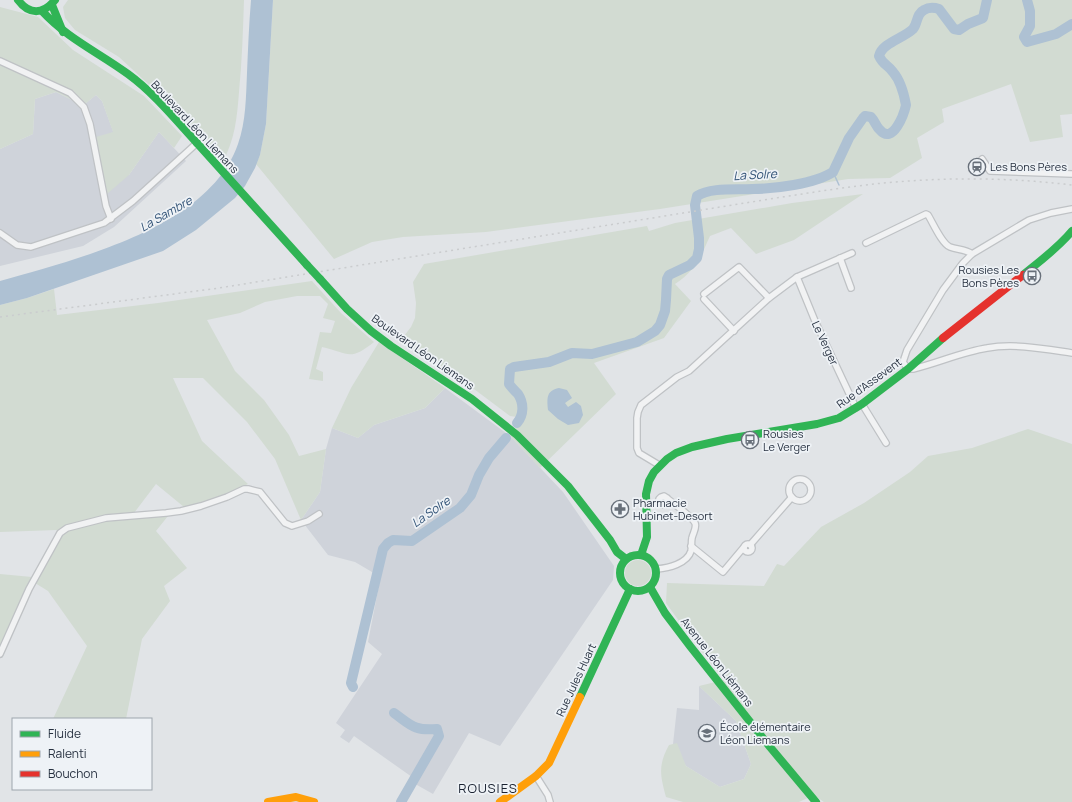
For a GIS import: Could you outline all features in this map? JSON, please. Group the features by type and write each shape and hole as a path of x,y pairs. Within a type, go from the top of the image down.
{"main road":[{"path":"18,0 24,8 36,12 42,11 54,2 63,32"},
{"name":"Boulevard Léon Liemans","path":"42,11 53,24 63,32 126,73 162,103 347,309 375,334 472,399 517,434 568,486 610,540 617,552 626,559"},
{"name":"Rue d'Assevent","path":"641,555 647,537 646,494 649,481 660,465 676,453 692,447 734,437 834,420 859,406 908,369 945,337 1052,252 1072,233"},
{"path":"641,555 652,560 657,569 656,580 650,587 641,591 630,589 623,584 620,575 621,567 626,559 631,556 641,555"},
{"name":"Avenue Léon Liémans","path":"650,587 665,613 770,747 816,802"},
{"name":"Rue Jules Huart","path":"500,802 536,776 549,763 630,589"},
{"path":"268,802 296,798 314,802"}],"street":[{"path":"0,62 70,94 84,107 90,124 106,206 111,219"},
{"path":"0,233 17,245 31,247 97,226 111,219 197,143"},
{"path":"982,159 990,171 1072,174"},
{"path":"1072,209 1060,210 1028,220 972,254 963,263 943,290 907,350 903,362 908,369 924,367 988,348 1029,347 1072,353"},
{"path":"866,243 926,214 944,242 949,247 966,250 972,254"},
{"path":"660,465 639,453 637,448 637,418 641,405 677,377 689,371 769,298 797,277 852,253"},
{"path":"840,258 851,288"},
{"path":"734,331 704,296 740,267 769,298"},
{"name":"Le Verger","path":"797,277 815,321 859,406 886,444"},
{"path":"800,478 809,482 811,489 810,496 801,501 792,497 789,492 789,487 794,480 800,478"},
{"path":"0,654 32,583 60,533 67,528 106,518 181,511 227,497 244,489 260,492 286,523 292,526 308,521 319,514"},
{"path":"691,546 723,572 746,544 750,545 792,497"},
{"path":"657,569 668,568 680,562 690,553 692,538 696,527 695,522 667,498"},
{"path":"536,776 548,794 550,802"}],"shaded area":[{"path":"68,0 244,0 241,69 236,120 233,137 222,163 170,104 119,57 75,30 65,18 63,7"},
{"path":"273,0 1072,0 1072,114 1060,115 1063,137 1030,142 1011,84 942,109 944,122 917,138 922,158 890,178 848,179 660,209 486,232 403,237 372,242 334,259 256,164 260,155 266,124"},
{"path":"0,7 38,17 73,50 144,96 182,136 174,148 159,132 129,175 107,194 96,137 113,132 102,101 96,95 80,108 72,100 56,92 35,99 33,134 0,149"},
{"path":"56,92 72,100 80,108 96,95 102,101 129,175 159,132 186,161 114,227 83,246 0,266 0,149 33,134 35,99"},
{"path":"863,194 794,240 756,254 731,228 710,236 697,263 688,274 675,284 691,301 664,338 594,363 616,394 540,468 510,436 524,418 510,416 454,374 400,341 411,327 415,318 416,303 413,282 424,264 647,226 649,231 675,223 792,203"},
{"path":"312,281 341,313 374,342 354,354 322,347 316,369 323,372 323,381 309,379 320,332 331,333 335,321 323,318 328,304 320,296 297,296 265,302 240,313 207,320 235,371 264,400 289,435 299,456 326,449 320,492 301,520 275,459 247,422 203,378 173,378 202,441 248,484 216,499 184,507 156,484 134,513 168,516 156,531 187,568 164,586 170,601 142,639 126,718 53,718 87,646 48,591 35,583 57,530 0,532 0,305 54,289 57,315 158,303"},
{"path":"379,342 445,388 425,408 374,425 358,438 332,428 351,388"},
{"path":"445,388 510,436 563,492 614,566 613,580 500,746 469,733 433,794 417,785 412,777 354,736 349,743 340,737 345,730 336,723 382,654 368,642 380,580 372,572 355,562 328,555 301,520 320,492 326,449 332,428 358,438 374,425 425,408"},
{"path":"1028,429 1072,444 1072,802 824,802 814,795 799,802 683,802 666,797 662,782 661,770 663,758 669,745 677,743 686,766 720,787 744,779 751,764 736,721 699,686 724,680 666,603 667,583 764,586 777,564 784,566 821,527 864,503 910,472 928,456 972,448"},
{"path":"638,560 647,564 651,573 647,582 638,586 629,582 625,573 629,564"},
{"path":"0,574 32,577 0,646"},
{"name":"École élémentaire Léon Liemans","path":"699,686 736,721 751,764 744,779 720,787 686,766 673,744 677,708 699,710"}],"water":[{"path":"251,0 273,0 266,124 260,155 245,186 235,198 196,230 163,251 27,298 0,305 0,281 65,262 137,236 170,218 199,198 223,173 238,144 243,127 246,100"},
{"path":"559,388 567,390 572,398 565,403 568,407 576,402 581,406 583,415 579,423 568,425 548,410 548,396 552,391"}],"waterway":[{"name":"La Solre","path":"517,423 522,413 522,405 518,394 509,384 510,369 514,367 549,362 572,353 592,354 637,342 655,331 660,325 665,311 667,279 669,275 690,265 697,258 699,249 695,205 697,196 716,190 761,189 794,185 816,180 833,172 849,138 865,116 871,117 880,130 885,134 889,134 897,126 903,115 906,105 900,83 893,72 879,56 881,51 889,44 913,29 918,16 926,9 939,9 954,29 959,30 968,24 983,18 987,0"},
{"name":"La Solre","path":"1027,0 1030,11 1030,26 1024,37 1027,42 1056,34 1072,24"},
{"path":"833,172 839,185"},
{"name":"La Solre","path":"353,687 351,683 383,549 393,540 412,541 460,508 471,495 479,475 489,458 506,438"},
{"name":"La Solre","path":"394,713 409,724 418,728 437,729 439,736 401,802"}],"railway":[{"path":"0,317 219,288 776,198 866,185 918,180 962,179 1028,181 1072,185"}],"traffic: fast":[{"path":"18,0 22,5 31,11 41,11 55,0"},
{"path":"52,5 63,32"},
{"path":"42,11 62,30 138,81 197,143"},
{"path":"197,143 307,265"},
{"path":"1023,275 1055,249 1072,231"},
{"path":"307,265 320,279"},
{"path":"320,279 347,309 371,331 391,346 472,399 517,435 568,486 610,540 617,552 626,559"},
{"path":"641,555 647,537 646,494 649,481 654,472 667,459 676,453 692,447 727,439 817,424 839,418 862,404 908,369 943,338"},
{"path":"642,555 651,560 655,566 656,573 655,580 651,586 642,591 634,591 625,586 621,580 620,569 625,560 631,556 642,555"},
{"path":"650,587 665,613 690,646 770,747 816,802"},
{"path":"580,697 630,589"}],"traffic: slow":[{"path":"500,802 536,776 549,763 580,697"},
{"path":"268,802 296,797 314,802"}],"traffic: jam":[{"path":"943,338 1023,275"}],"place":[{"name":"Les Bons Pères","path":"977,167"},
{"name":"Rousies Les Bons Pères","path":"1032,276"},
{"name":"Rousies Le Verger","path":"750,440"},
{"name":"Pharmacie Hubinet-Desort","path":"620,509"},
{"name":"École élémentaire Léon Liemans","path":"707,733"}],"district":[{"name":"ROUSIES","path":"488,788"}],"water label":[{"name":"La Sambre","path":"166,214"}]}
